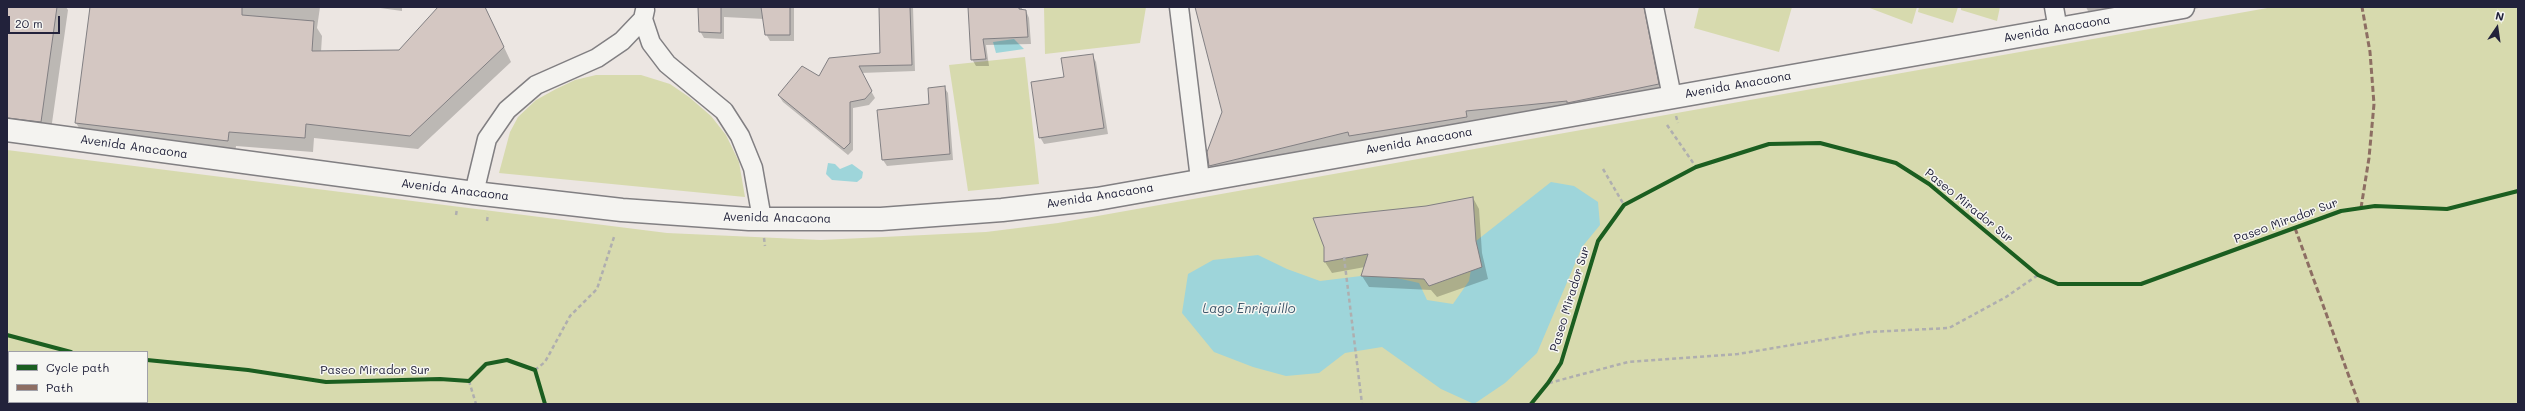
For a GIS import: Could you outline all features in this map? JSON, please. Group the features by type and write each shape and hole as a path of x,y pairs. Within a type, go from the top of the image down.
{"main road":[{"name":"Avenida Anacaona","path":"7,130 474,193 622,210 762,219 880,219 1002,210 1097,199 1200,179 2183,7"}],"street":[{"path":"1179,7 1200,179"},
{"path":"1654,7 1672,97"},
{"path":"2054,7 2058,30"},
{"path":"474,193 487,139 507,110 536,85 597,58 622,41 644,13"},
{"path":"644,13 651,43 667,64 724,111 740,136 753,168 762,219"}],"path":[{"path":"1667,125 1696,167"},
{"path":"1603,169 1624,205"},
{"path":"535,370 545,362 570,316 597,288 614,237"},
{"path":"1344,257 1357,353 1362,404"},
{"path":"1548,383 1628,362 1738,354 1869,332 1949,328 2006,297 2038,275"},
{"path":"7,335 67,351"},
{"path":"476,404 469,381 486,364 507,360 535,370"},
{"path":"535,370 546,404"}],"green space":[{"path":"1044,7 1146,7 1140,43 1045,54"},
{"path":"1699,7 1792,7 1779,52 1694,28"},
{"path":"1867,7 1917,7 1912,24"},
{"path":"1919,7 1958,7 1953,23 1918,12"},
{"path":"1961,7 2000,7 1997,21 1961,10"},
{"path":"2273,7 2518,7 2518,404 7,404 7,150 667,233 821,240 986,232 1058,223"},
{"path":"1025,57 1039,184 968,191 949,65"},
{"path":"596,75 641,75 670,84 689,97 711,116 726,135 739,162 745,197 499,173 510,132 518,117 536,100 556,89 575,80"}],"water":[{"path":"1014,39 1024,49 996,53 993,42"},
{"path":"828,163 835,164 840,169 852,164 863,172 862,178 857,182 832,180 826,174"},
{"name":"Lago Enriquillo","path":"1551,182 1574,186 1598,202 1600,225 1582,247 1537,353 1505,383 1474,404 1441,389 1382,347 1345,353 1319,373 1286,376 1253,367 1214,352 1182,313 1188,274 1213,260 1258,255 1287,269 1320,281 1361,276 1397,278 1419,283 1427,300 1453,304 1469,281 1476,241"}],"building":[{"path":"7,7 57,7 41,122 7,118"},
{"path":"90,7 242,7 242,15 314,21 312,51 399,50 438,7 485,7 504,47 410,136 306,124 305,138 229,132 228,141 75,123"},
{"path":"698,7 721,7 721,33 699,32"},
{"path":"761,7 790,7 790,35 765,35"},
{"path":"879,7 910,7 912,65 859,66 872,91 865,99 850,102 850,143 844,149 778,95 802,66 819,76 829,58 880,53"},
{"path":"968,7 1019,7 1019,9 1026,10 1028,37 983,39 986,59 971,60"},
{"path":"1195,7 1644,7 1659,84 1567,103 1567,101 1466,111 1467,117 1349,136 1348,132 1209,166 1207,152 1222,112"},
{"path":"1093,54 1104,128 1039,138 1031,82 1064,77 1061,58"},
{"path":"945,86 950,154 882,160 877,110 929,104 928,88"},
{"path":"1473,197 1476,241 1482,267 1429,286 1424,279 1361,276 1368,254 1324,262 1324,247 1313,218 1426,206"}],"marked path":[{"path":"2361,208 2369,158 2374,104 2370,52 2362,7"},
{"path":"2295,228 2359,404"}],"cycle path":[{"name":"Paseo Mirador Sur","path":"1531,404 1548,383 1561,363 1598,241 1624,205 1696,167 1769,144 1820,143 1896,163 1929,184 2038,275 2058,284 2141,284 2341,211 2375,206 2447,209 2518,191"},
{"path":"7,335 67,351"},
{"name":"Paseo Mirador Sur","path":"148,360 248,370 326,382 440,379 469,381 486,364 507,360 535,370 545,404"}]}
